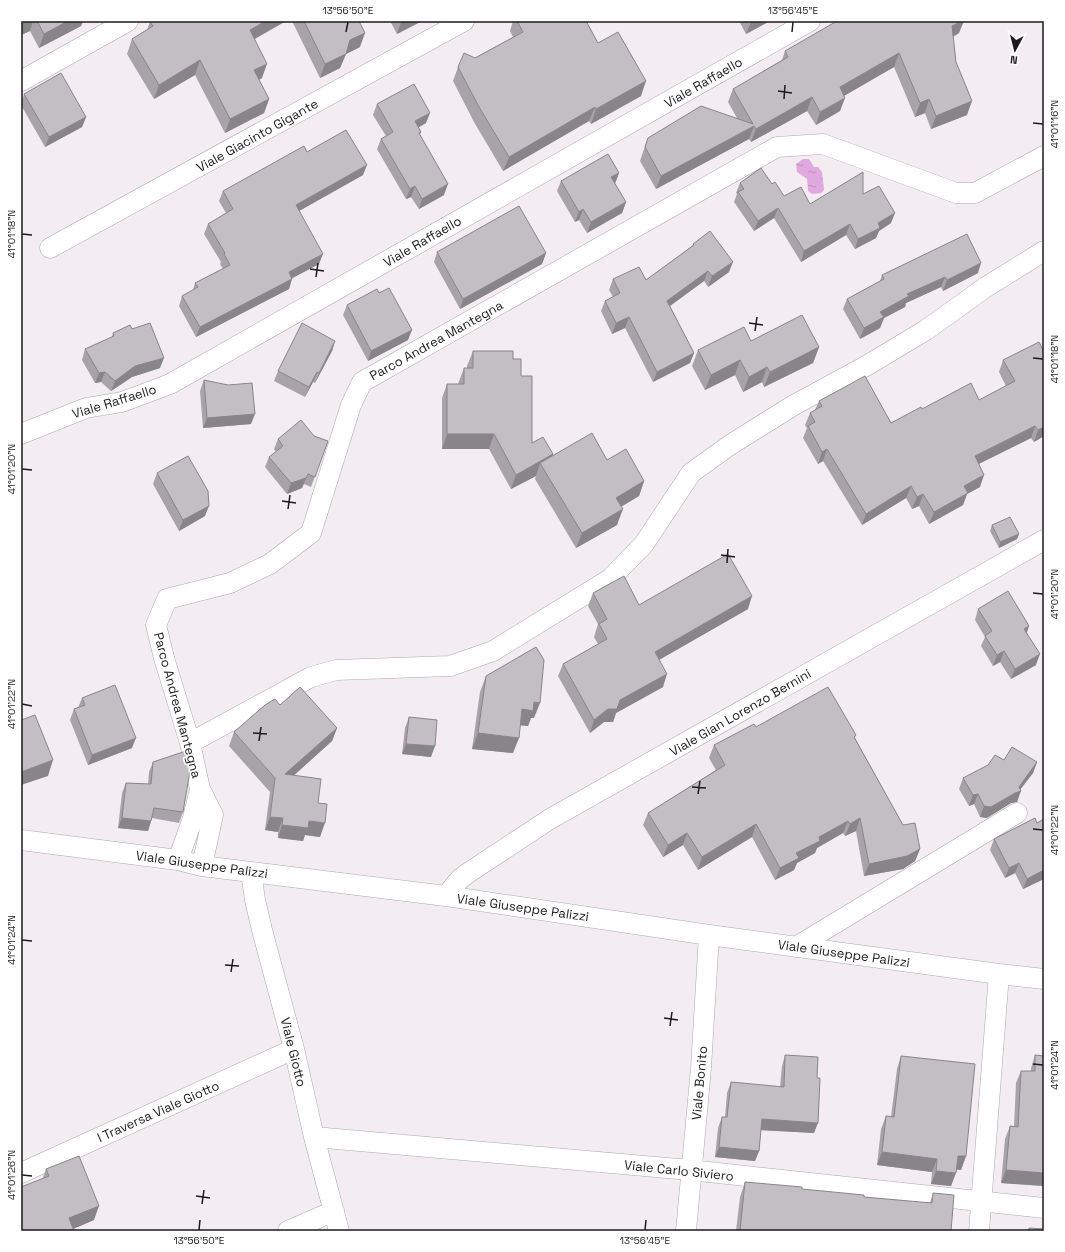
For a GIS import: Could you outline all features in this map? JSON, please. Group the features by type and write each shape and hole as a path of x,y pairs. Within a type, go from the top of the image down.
{"street":[{"path":"21,81 128,21"},
{"name":"Viale Giacinto Gigante","path":"50,248 464,21"},
{"name":"Viale Raffaello","path":"21,434 86,408 122,402 170,384 810,21"},
{"name":"Parco Andrea Mantegna","path":"178,860 194,818 200,790 190,743 164,658 156,625 167,600 230,583 270,564 311,533 351,405 362,382 777,147 823,144 956,193 975,193 1044,156"},
{"path":"190,743 311,677 336,670 450,666 493,651 610,579 644,544 691,473 730,445 794,405 866,366 926,330 986,287 1044,251"},
{"name":"Viale Gian Lorenzo Bernini","path":"446,896 460,879 468,873 550,819 1044,540"},
{"path":"200,790 213,815 202,866"},
{"path":"796,946 1017,813"},
{"name":"Viale Giuseppe Palizzi","path":"21,840 178,860 202,866 446,896 709,935 1044,979"},
{"name":"Viale Giotto","path":"251,872 255,900 262,930 294,1049 314,1137 340,1231"},
{"name":"Viale Bonito","path":"686,1231 690,1170 701,1068 709,935"},
{"path":"1025,976 1044,965"},
{"path":"979,1231 999,974"},
{"name":"I Traversa Viale Giotto","path":"21,1173 294,1049"},
{"name":"Viale Carlo Siviero","path":"314,1137 690,1170 1044,1208"},
{"path":"288,1231 334,1211"}],"water":[{"path":"803,159 809,159 814,167 818,167 822,172 824,190 821,193 812,194 808,191 807,179 797,172 796,164"}],"building":[{"path":"37,21 68,21 44,34"},
{"path":"266,21 250,30 267,64 254,70 269,99 230,119 200,60 159,85 132,39 153,26 150,22"},
{"path":"304,21 359,21 365,33 350,40 346,54 325,64"},
{"path":"517,21 586,21 598,43 618,32 646,81 596,109 595,107 509,157 479,107 458,67 464,53 475,58 523,32"},
{"path":"837,21 962,21 952,26 956,62 972,101 936,116 929,99 920,103 899,53 840,87 845,98 820,112 812,97 756,129 754,126 661,176 645,147 648,138 701,106 753,124 733,89 788,57 785,51"},
{"path":"61,73 86,117 49,137 24,94"},
{"path":"414,84 430,113 415,121 421,132 419,133 448,184 422,199 415,186 410,189 381,139 393,132 377,104"},
{"path":"346,130 367,165 296,205 323,254 289,272 292,279 200,327 182,296 198,287 195,283 230,265 224,254 225,253 208,224 233,209 223,191 304,146 307,152"},
{"path":"608,154 619,173 611,177 626,202 591,222 583,209 579,212 561,181"},
{"path":"761,168 772,184 775,182 784,196 801,187 810,204 863,172 863,194 879,186 895,213 878,223 880,228 858,239 850,224 804,251 778,208 758,221 738,192 744,189 740,183"},
{"path":"519,206 546,253 463,299 437,252"},
{"path":"710,231 733,262 712,276 708,271 667,301 694,353 657,372 629,317 616,323 605,301 620,293 613,279 639,267 646,280 694,245 693,244"},
{"path":"967,234 981,263 947,280 945,277 907,294 909,296 880,312 884,317 864,328 847,299 884,279 882,275"},
{"path":"389,288 412,330 371,351 347,305 377,289 379,293"},
{"path":"802,315 819,347 770,372 767,367 749,377 740,360 711,375 698,350 744,327 751,341"},
{"path":"150,323 164,358 135,366 115,381 105,372 99,373 85,349 114,336 113,333 130,325 132,329"},
{"path":"302,323 335,341 319,373 317,372 309,387 278,371"},
{"path":"1039,342 1044,352 1044,427 1038,430 1035,426 975,456 984,475 964,486 968,493 934,512 923,494 917,497 911,486 866,514 827,449 822,452 808,426 815,422 810,413 822,406 819,401 865,376 891,423 921,407 922,409 971,383 979,400 1015,381 1003,360"},
{"path":"473,351 513,351 513,359 521,359 521,376 532,376 532,443 543,437 553,454 516,475 494,434 447,434 447,384 464,384 464,368 473,368"},
{"path":"204,380 228,385 252,383 255,414 207,418"},
{"path":"301,420 314,436 328,441 315,477 308,474 306,478 291,483 269,457 283,446 278,439"},
{"path":"592,433 607,460 626,449 644,481 616,498 623,509 582,533 540,463"},
{"path":"188,456 208,491 209,506 183,520 157,473"},
{"path":"1010,517 1019,534 1000,542 992,525"},
{"path":"728,554 752,596 655,652 667,674 620,700 617,709 608,709 594,720 563,664 607,639 599,624 607,619 593,593 624,576 639,605"},
{"path":"1008,591 1029,626 1024,629 1040,654 1015,669 1004,651 997,655 985,636 992,631 978,609"},
{"path":"536,647 544,660 540,703 534,702 533,711 522,709 519,738 478,733 486,676"},
{"path":"115,685 136,738 92,755 74,709 85,705 82,698"},
{"path":"300,687 337,728 285,774 321,779 318,803 327,804 325,823 309,821 308,828 282,825 283,818 270,817 275,778 234,732 265,705 275,699 280,705"},
{"path":"828,687 856,735 854,737 903,825 915,823 920,849 907,856 869,864 860,818 850,824 848,821 819,837 820,841 796,853 799,858 780,868 756,824 702,857 687,833 668,845 648,813 725,765 714,745 754,724 756,727"},
{"path":"35,715 53,760 21,772 21,720"},
{"path":"409,717 437,720 435,746 406,744"},
{"path":"1012,747 1037,762 1019,787 1021,791 991,807 984,806 978,794 973,795 963,778 988,765 995,755 1004,760"},
{"path":"186,751 190,771 183,812 154,808 151,821 122,818 126,783 151,784 153,762"},
{"path":"1035,818 1037,823 1044,819 1044,870 1027,879 1019,863 1009,868 994,839"},
{"path":"785,1055 818,1057 817,1078 820,1078 818,1123 762,1119 759,1151 719,1147 722,1117 727,1117 731,1082 784,1087"},
{"path":"1035,1055 1044,1056 1044,1173 1006,1170 1010,1126 1018,1127 1021,1071 1035,1071"},
{"path":"901,1056 975,1064 966,1156 958,1156 956,1173 936,1171 937,1159 882,1152 886,1116 894,1117"},
{"path":"79,1156 99,1206 69,1218 74,1231 21,1231 21,1187 49,1176 46,1169"},
{"path":"745,1182 802,1187 802,1189 864,1195 864,1197 932,1203 933,1193 954,1195 951,1231 740,1231"},
{"path":"1029,1228 1044,1229 1044,1231 1028,1231"}]}
